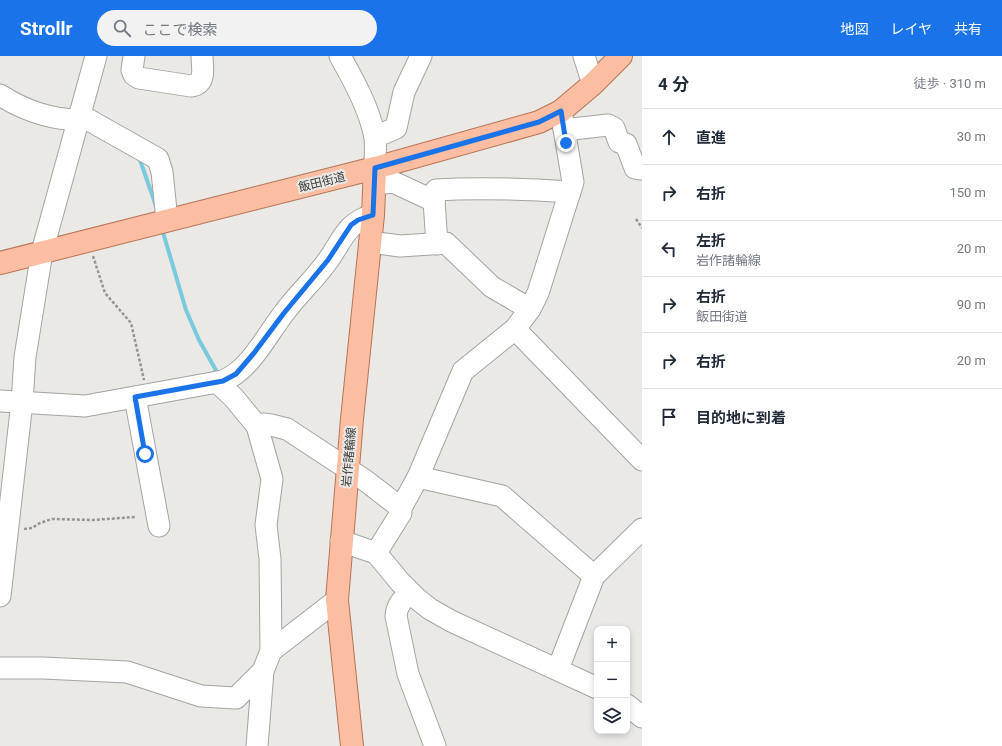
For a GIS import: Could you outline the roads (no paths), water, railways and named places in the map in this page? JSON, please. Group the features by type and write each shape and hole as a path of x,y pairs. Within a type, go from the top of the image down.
{"main road":[{"name":"飯田街道","path":"0,263 167,220 375,176 539,122 563,120 593,84 621,56"},
{"name":"岩作諸輪線","path":"352,746 337,600 347,469 373,215 375,176"}],"street":[{"path":"0,596 8,529 7,474 22,402 25,357 42,252 96,56"},
{"path":"134,56 132,70 134,75 139,78 191,86 198,84 202,78 202,56"},
{"path":"340,56 359,90 375,137 375,176 393,182 434,201"},
{"path":"375,137 396,128 404,92 421,56"},
{"path":"584,56 593,84"},
{"path":"0,95 12,103 48,118 79,117 158,159 162,172 167,220"},
{"path":"376,553 392,530 401,513 401,508 418,477 463,371 515,330 530,309 538,293 573,182 563,120 608,124 614,128 619,142 626,144 635,168 642,169"},
{"path":"437,244 434,201 436,190 501,188 570,192"},
{"path":"0,401 85,406 217,382 230,378 242,369 284,313 328,260 351,225 358,220 373,215"},
{"path":"370,242 400,246 446,243 492,287 530,309"},
{"path":"515,330 642,460"},
{"path":"217,382 234,398 257,426 272,479 266,524 270,559 271,651 263,671 257,746"},
{"path":"141,395 159,526"},
{"path":"257,426 271,424 287,429 366,481 401,508"},
{"path":"418,477 502,496 594,576"},
{"path":"558,669 594,576 642,530"},
{"path":"341,541 376,553 410,592 430,609 451,621 594,687"},
{"path":"410,592 400,602 396,609 396,616 408,674 435,746"},
{"path":"271,651 337,600"},
{"path":"0,668 43,668 127,672 201,696 236,698 263,671"},
{"path":"630,707 642,717"}],"waterway":[{"path":"139,157 157,209"},
{"path":"162,229 186,310 199,340 218,374"}]}
